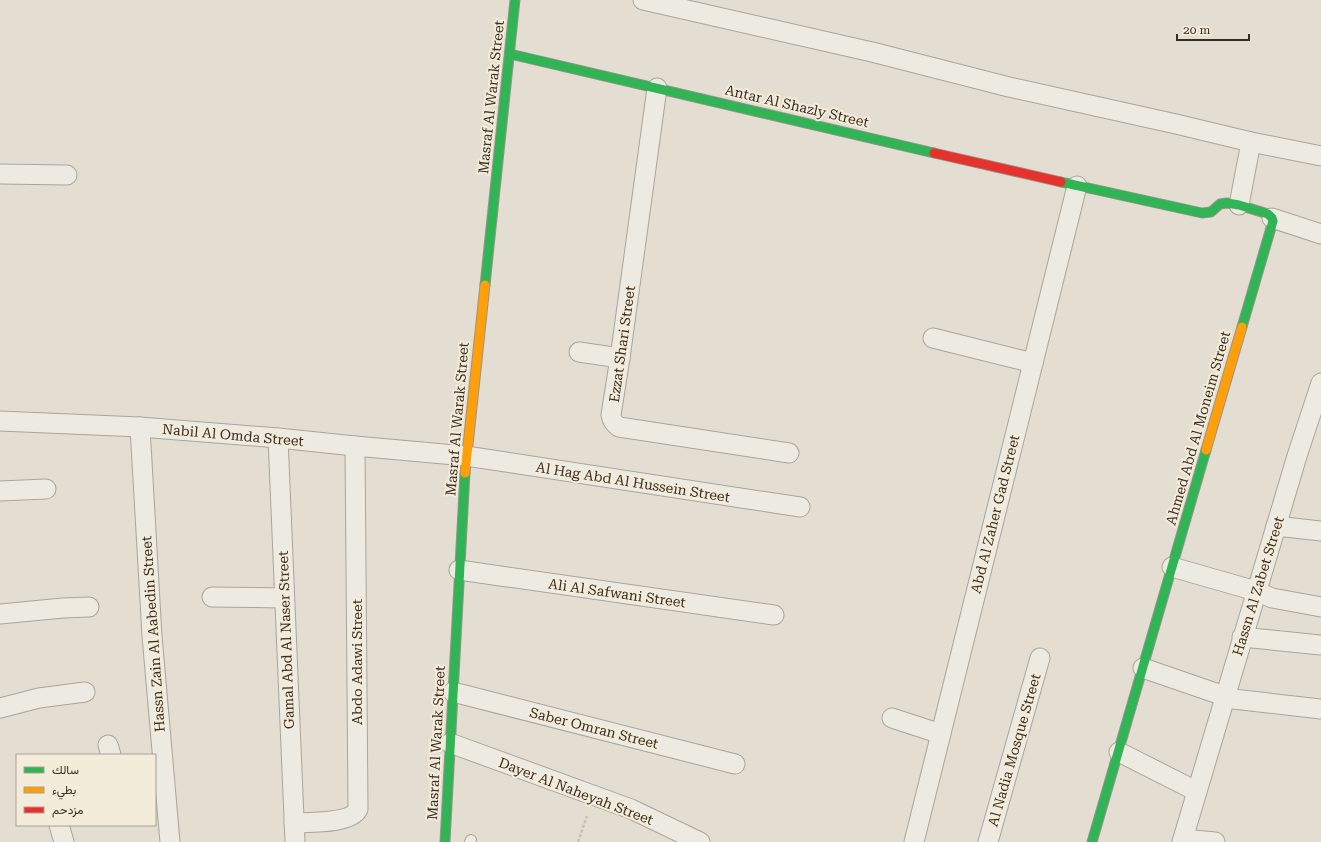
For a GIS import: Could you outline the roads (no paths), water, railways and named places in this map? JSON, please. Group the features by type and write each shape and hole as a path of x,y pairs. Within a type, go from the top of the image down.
{"street":[{"name":"Masraf Al Warak Street","path":"445,842 466,456 515,0"},
{"path":"643,0 872,52 1009,87 1251,142 1321,156"},
{"name":"Antar Al Shazly Street","path":"510,54 1077,186"},
{"name":"Ezzat Shari Street","path":"657,88 611,415 615,424 619,427 789,453"},
{"path":"1239,205 1251,142"},
{"path":"0,174 67,175"},
{"path":"1077,186 1202,213 1211,212 1220,204 1227,203 1239,205 1268,214 1272,218 1321,234"},
{"name":"Abd Al Zaher Gad Street","path":"914,842 1077,186"},
{"name":"Ahmed Abd Al Moneim Street","path":"1092,842 1273,221 1272,218"},
{"path":"933,338 1032,363"},
{"path":"579,352 620,358"},
{"name":"Hassn Al Zabet Street","path":"1183,840 1196,791 1276,526 1315,421 1321,383"},
{"name":"Nabil Al Omda Street","path":"0,421 140,427 278,438 466,456"},
{"name":"Hassn Zain Al Aabedin Street","path":"140,427 153,651 170,842"},
{"name":"Gamal Abd Al Naser Street","path":"278,438 295,842"},
{"name":"Abdo Adawi Street","path":"294,823 346,818 357,812 358,809 355,446"},
{"name":"Al Hag Abd Al Hussein Street","path":"466,456 800,508"},
{"path":"0,491 46,489"},
{"path":"1276,526 1321,531"},
{"path":"1172,567 1272,598 1321,607"},
{"name":"Ali Al Safwani Street","path":"459,570 774,615"},
{"path":"212,597 284,598"},
{"path":"0,614 89,607"},
{"path":"1242,637 1321,645"},
{"name":"Al Nadia Mosque Street","path":"988,842 1040,658"},
{"path":"1143,668 1241,700 1321,709"},
{"path":"0,708 39,698 85,692"},
{"name":"Saber Omran Street","path":"453,692 736,764"},
{"path":"892,718 941,734"},
{"name":"Dayer Al Naheyah Street","path":"450,743 631,809 700,842"},
{"path":"1118,752 1196,791"},
{"path":"59,826 64,842"},
{"path":"1183,840 1215,842"}]}
